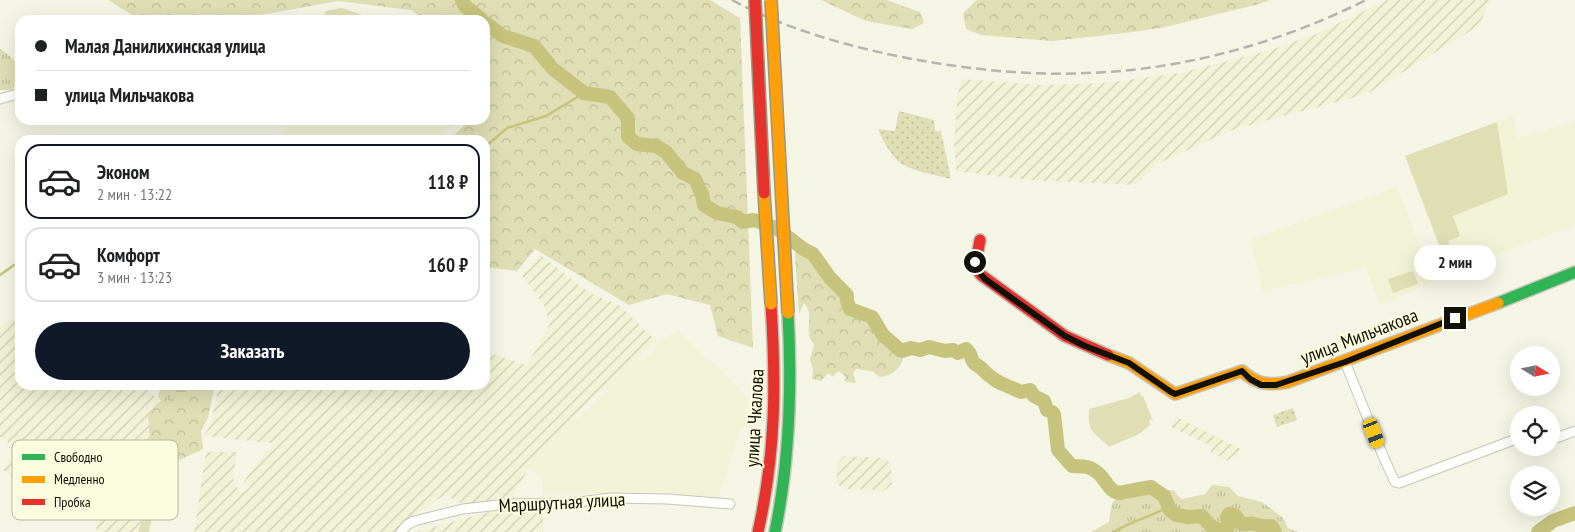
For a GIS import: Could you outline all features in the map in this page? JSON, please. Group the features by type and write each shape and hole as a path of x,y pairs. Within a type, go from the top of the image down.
{"main road":[{"name":"улица Чкалова","path":"755,0 760,129 775,371 774,434 767,489 758,532"},
{"name":"улица Чкалова","path":"771,0 792,370 790,434 786,473 775,532"},
{"name":"улица Мильчакова","path":"980,240 976,267 990,284 1065,336 1129,363 1171,392 1179,394 1242,371 1255,382 1267,386 1288,382 1345,362 1455,318 1497,304 1575,272"}],"street":[{"path":"0,99 15,95"},
{"path":"1345,362 1383,456 1395,482 1399,484 1510,441"},
{"path":"1560,436 1575,430"},
{"name":"Маршрутная улица","path":"401,532 409,523 417,520 463,509 492,505 572,503 610,498 668,499 730,504"}],"shaded area":[{"path":"1387,0 1490,0 1480,25 1370,92 1230,131 1159,163 1136,185 1028,180 956,171 954,143 957,100 961,79 1041,85 1104,83 1180,73 1271,50 1316,34"},
{"path":"1513,116 1518,138 1575,122 1575,225 1449,272 1405,156"},
{"path":"453,125 441,135 278,135 288,126"},
{"path":"1397,187 1434,282 1379,305 1366,268 1263,291 1250,240"},
{"path":"540,255 590,293 619,305 656,341 589,401 528,469 511,500 466,505 455,501 446,494 399,525 401,527 397,532 194,532 206,452 237,452 233,478 240,494 250,487 243,483 272,443 203,436 210,426 218,390 490,390 490,353 527,365 550,324 544,306 522,275"},
{"path":"15,318 15,390 149,390 159,401 152,440 12,440 12,445 0,437 0,327"},
{"path":"678,329 709,362 711,360 748,398 744,426 740,430 719,496 665,496 665,492 543,494 542,478 526,466 535,455 576,417 579,418 607,389 602,382 637,356 642,361 658,347 655,343 668,337"},
{"path":"1176,417 1241,449 1235,458 1232,456 1228,461 1210,452 1212,446 1171,427"},
{"path":"12,453 12,476 3,470"},
{"path":"844,456 884,458 891,464 892,484 885,490 843,489 836,482 838,463"},
{"path":"503,508 543,514 543,532 415,532"},
{"path":"95,520 142,520 137,532 97,532"}],"green space":[{"path":"108,0 710,0 740,18 753,348 718,336 710,305 667,294 629,305 535,249 517,271 490,268 490,135 454,135 465,125 490,125 490,15 418,15 411,10 338,1 261,15 132,15"},
{"path":"821,0 886,0 920,12 924,23 912,29 866,21"},
{"path":"977,0 1270,0 1161,28 1052,41 981,35 966,29 963,13"},
{"path":"342,8 362,15 324,15 326,11"},
{"path":"0,48 15,61 15,86 12,90 0,90"},
{"path":"899,111 934,120 935,131 941,131 951,179 907,167 891,153 878,129 895,131"},
{"path":"1497,122 1508,194 1453,216 1460,236 1448,241 1454,256 1445,260 1405,156"},
{"path":"794,243 804,252 813,256 830,281 846,296 847,309 872,320 881,336 891,345 893,351 903,358 895,371 880,377 872,371 856,369 853,374 856,382 854,383 844,381 846,377 840,372 837,372 832,377 830,374 827,374 821,381 812,379 813,369 810,360 814,344 809,334 809,313 804,303 799,314"},
{"path":"1413,271 1418,284 1393,293 1388,279"},
{"path":"160,390 214,390 208,418 201,431 203,449 178,461 178,440 150,440 148,416 161,401 158,397"},
{"path":"165,390 189,390 184,397 173,402 168,400"},
{"path":"1140,392 1153,421 1150,419 1149,422 1151,424 1139,434 1109,447 1090,427 1089,409 1129,398"},
{"path":"1293,408 1297,420 1277,427 1273,415"},
{"path":"1130,485 1149,491 1174,490 1182,499 1205,494 1212,485 1229,487 1238,496 1262,502 1283,518 1288,528 1298,532 1091,532 1109,522 1112,503"},
{"path":"142,520 151,520 149,532 138,532"}],"waterway":[{"path":"462,0 465,6 476,15"},
{"path":"490,26 503,36 534,46 549,64"},
{"path":"552,68 584,93 610,97 628,118 628,137 637,144 656,146 666,152 683,173 695,179 702,194 704,205 717,213 737,217 743,222 754,220 776,228 813,254 830,278 847,295 850,309 872,317 883,335 900,350 911,348 920,350 929,347 945,351 953,350 958,353 966,349 974,363 995,380 1021,392 1030,390 1034,396 1044,401 1047,410 1054,414 1058,450 1072,466 1089,468 1097,472 1115,492 1119,493 1151,487 1164,496 1170,510 1176,515 1188,517 1202,516 1215,528 1227,529 1229,525 1227,517 1229,514 1232,514 1242,524 1271,526 1275,532"},
{"path":"490,143 507,128 546,116 584,93"},
{"path":"0,275 15,265"},
{"path":"1114,532 1168,507"},
{"path":"1538,532 1553,521 1575,513"}],"railway":[{"path":"732,0 795,28 839,42 884,53 974,68 1064,74 1123,71 1195,60 1230,52 1300,29 1366,0"}],"traffic: fast":[{"path":"1498,303 1575,272"},
{"path":"775,532 784,477 789,423 788,313"}],"traffic: slow":[{"path":"771,0 788,313"},
{"path":"764,193 771,304"},
{"path":"1108,355 1129,363 1175,394 1242,371 1252,379 1263,383 1281,383 1498,303"}],"traffic: jam":[{"path":"755,0 764,193"},
{"path":"980,240 975,267 981,275 1065,336 1108,355"},
{"path":"758,532 768,474 773,418 774,363 771,304"}],"route":[{"path":"975,262 978,271 990,284 1060,333 1078,343 1129,363 1175,394 1242,371 1250,379 1261,385 1267,386 1288,382 1345,362 1455,318"}]}
